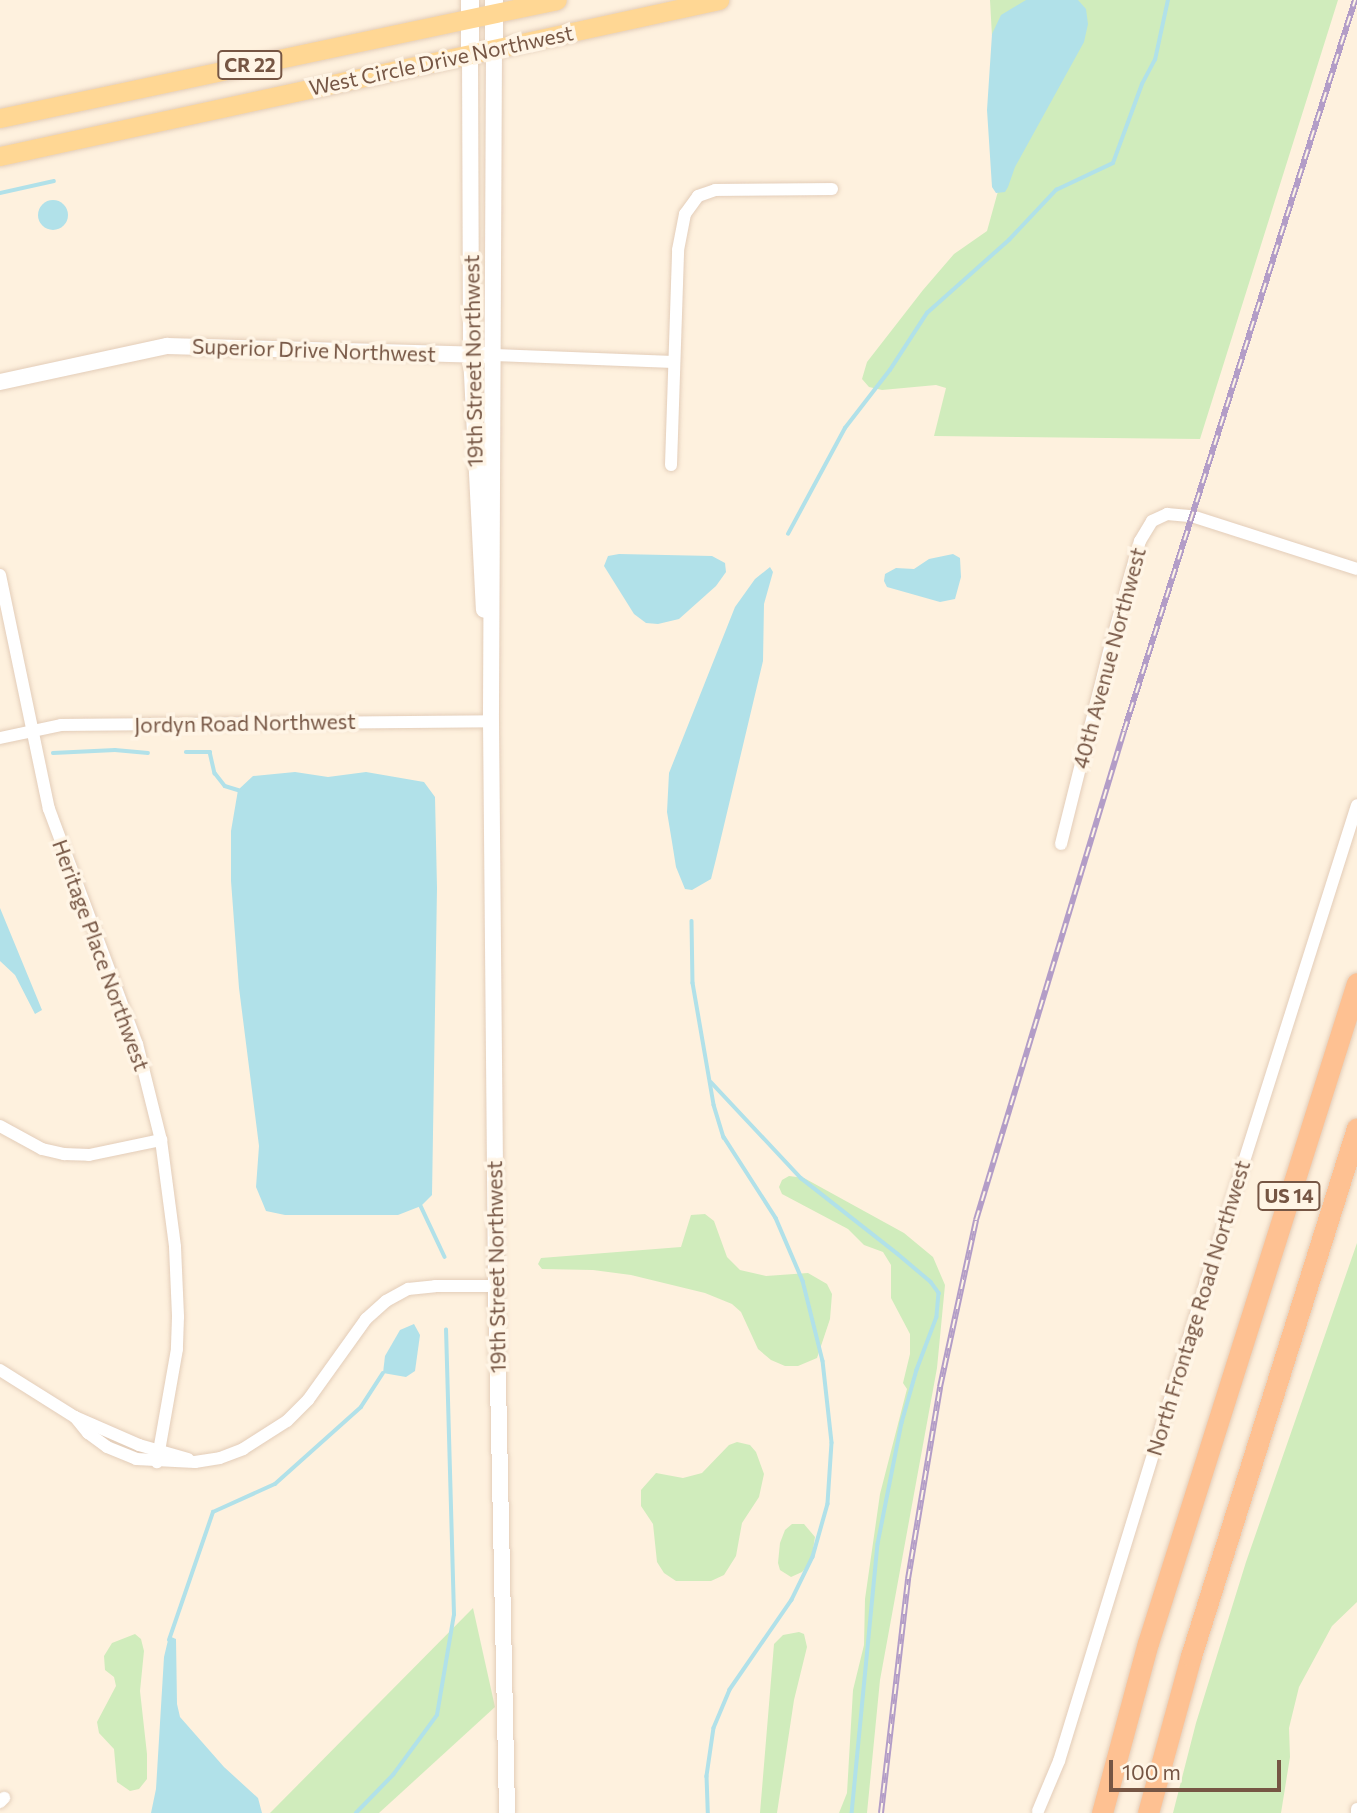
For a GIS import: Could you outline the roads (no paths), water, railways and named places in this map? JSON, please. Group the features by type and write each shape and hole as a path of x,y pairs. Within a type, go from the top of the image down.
{"highway":[{"name":"US 14","path":"1102,1813 1148,1643 1357,983"},
{"name":"US 14","path":"1148,1813 1191,1656 1357,1128"}],"main road":[{"name":"West Circle Drive Northwest","path":"0,118 470,9 557,0"},
{"name":"West Circle Drive Northwest","path":"0,156 719,0"},
{"name":"19th Street Northwest","path":"494,7 494,48"},
{"name":"19th Street Northwest","path":"470,9 470,53"}],"street":[{"name":"19th Street Northwest","path":"494,48 491,721 496,1286 508,1813"},
{"name":"19th Street Northwest","path":"470,53 471,355 477,509 491,721"},
{"path":"671,466 678,237 680,225 692,202 706,191 726,188 832,189"},
{"name":"Superior Drive Northwest","path":"0,382 167,346 674,362"},
{"name":"40th Avenue Northwest","path":"1061,844 1118,618 1140,541 1152,522 1159,516 1177,513 1357,569"},
{"name":"Heritage Place Northwest","path":"0,575 49,809 137,1044 161,1140 175,1247 178,1317 177,1349 157,1462"},
{"name":"Jordyn Road Northwest","path":"0,738 32,729 61,725 491,721"},
{"name":"North Frontage Road Northwest","path":"1038,1811 1059,1761 1213,1259 1357,805"},
{"path":"0,1126 42,1149 64,1154 89,1155 161,1140"},
{"path":"75,1417 88,1433 107,1447 136,1459 195,1462 243,1449 287,1422 308,1400 366,1319 386,1301 408,1289 496,1286"},
{"path":"0,1370 75,1417 139,1445 160,1449 195,1462"}],"water":[{"path":"1026,0 1078,0 1086,9 1088,24 1084,42 1015,167 1008,187 1005,192 996,193 992,187 987,110 992,34 1001,15"},
{"path":"53,200 59,201 67,209 67,221 59,229 53,230 47,229 39,221 38,215 39,209 47,201"},
{"path":"953,554 960,558 961,577 955,599 940,602 887,587 884,581 885,574 896,568 914,569 929,559"},
{"path":"608,556 712,556 725,563 726,572 716,586 679,619 658,624 646,623 634,614 604,566"},
{"path":"770,567 773,572 764,604 763,661 711,879 692,890 685,889 676,867 667,812 669,773 735,607 755,579"},
{"path":"295,772 328,777 366,772 424,782 435,797 437,888 432,1195 421,1206 398,1215 285,1215 266,1211 256,1187 259,1146 239,988 231,881 231,831 238,790 253,776"},
{"path":"0,908 42,1010 35,1014 15,975 0,961"},
{"path":"414,1324 420,1335 415,1371 406,1377 383,1373 385,1356 400,1330"},
{"path":"169,1636 176,1639 177,1704 180,1717 224,1767 258,1798 262,1813 151,1813 156,1789 164,1657"}],"waterway":[{"path":"788,534 845,428 890,370 927,313 1009,240 1056,190 1113,163 1142,84 1155,60 1168,0"},
{"path":"0,193 54,181"},
{"path":"53,753 115,750 148,753"},
{"path":"186,752 210,752 215,773 225,786 238,790"},
{"path":"692,921 693,983 714,1105 724,1137 776,1218 803,1281 823,1361 832,1443 828,1504 813,1557 792,1600 730,1690 714,1728 707,1776 708,1813"},
{"path":"711,1082 801,1178 898,1254 931,1282 939,1293 937,1317 917,1370 902,1423 878,1544 852,1813"},
{"path":"421,1206 445,1257"},
{"path":"356,1813 393,1775 437,1715 454,1615 446,1330"},
{"path":"169,1640 213,1512 275,1484 361,1407 383,1373"}],"railway":[{"path":"881,1813 908,1579 940,1387 976,1220 1124,731 1355,0"}]}
